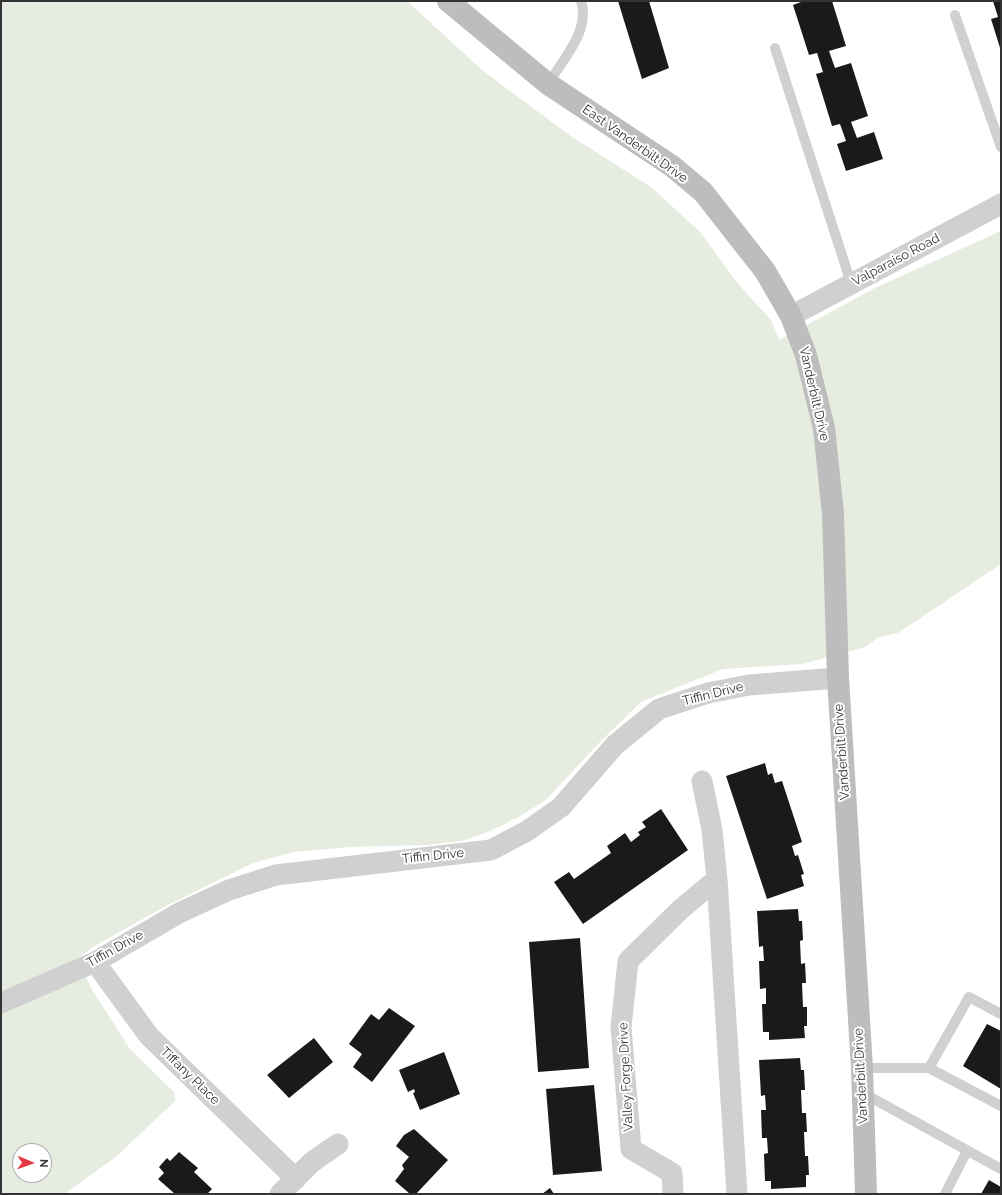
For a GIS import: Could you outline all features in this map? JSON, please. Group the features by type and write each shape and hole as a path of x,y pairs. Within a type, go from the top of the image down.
{"street":[{"name":"East Vanderbilt Drive","path":"448,1 548,84 672,166 703,192 765,271 791,316"},
{"name":"Valparaiso Road","path":"791,316 1001,204"},
{"name":"Vanderbilt Drive","path":"791,316 806,355 824,428 833,514 838,678 862,1068 866,1194"},
{"name":"Tiffin Drive","path":"1,1003 96,962 179,913 229,890 276,875 491,850 526,831 561,806 615,745 659,709 708,693 749,685 838,678"},
{"path":"702,781 712,830 717,879 737,1194"},
{"name":"Valley Forge Drive","path":"673,1194 672,1173 631,1149 622,1027 628,961 681,909 717,879"},
{"name":"Tiffany Place","path":"96,962 149,1036 296,1179"},
{"path":"280,1194 312,1162 338,1144"}],"lane":[{"path":"548,84 579,33 582,19 581,1"},
{"path":"955,15 1001,147"},
{"path":"775,48 851,283"},
{"path":"929,1068 969,997 1001,1014"},
{"path":"862,1068 929,1068 1001,1106"},
{"path":"863,1093 1001,1169"},
{"path":"945,1194 967,1151"}],"shaded area":[{"path":"1,1 407,1 482,70 572,137 651,187 700,232 739,285 771,320 779,340 877,287 1001,231 1001,564 898,633 879,637 865,647 802,664 723,669 641,702 600,742 546,800 517,818 490,831 463,841 427,845 349,847 294,852 253,863 166,906 98,944 78,958 91,988 130,1049 174,1092 175,1101 117,1156 64,1194 1,1194"}],"building":[{"path":"618,1 649,1 669,68 642,79"},
{"path":"801,1 832,1 846,46 829,51 835,68 851,63 868,116 851,122 857,138 874,132 883,159 846,171 837,144 846,141 840,124 832,126 816,74 823,72 817,53 809,55 793,5"},
{"path":"993,1 1001,1 1001,51 991,19 998,17"},
{"path":"765,763 768,775 772,773 775,783 782,781 802,842 792,846 795,856 798,855 804,874 801,875 804,886 767,899 726,776"},
{"path":"661,809 688,850 583,924 554,882 569,872 574,879 611,853 607,846 625,833 631,842 640,835 638,832 646,827 642,822"},
{"path":"798,909 799,921 802,921 803,940 800,941 801,964 805,963 806,983 802,983 803,1007 807,1007 807,1026 804,1026 805,1038 769,1040 769,1032 763,1032 762,1004 766,1004 766,988 760,989 759,961 764,961 763,946 759,947 757,911"},
{"path":"580,938 589,1068 538,1072 529,942"},
{"path":"389,1008 415,1026 372,1082 353,1067 362,1054 349,1044 371,1014 379,1020"},
{"path":"987,1024 1001,1031 1001,1089 963,1066"},
{"path":"314,1038 333,1062 289,1098 267,1075"},
{"path":"444,1052 460,1094 420,1110 413,1093 415,1092 414,1089 408,1092 399,1070"},
{"path":"800,1058 801,1070 804,1070 805,1090 801,1090 802,1113 806,1113 807,1132 804,1132 805,1156 808,1156 809,1175 806,1175 806,1187 771,1189 771,1181 765,1181 764,1154 768,1153 767,1138 762,1138 761,1110 766,1110 765,1095 761,1096 759,1060"},
{"path":"594,1085 602,1171 553,1175 546,1089"},
{"path":"414,1129 448,1160 416,1194 410,1194 395,1181 404,1169 402,1165 409,1157 396,1146 404,1135"},
{"path":"179,1152 198,1168 194,1172 212,1189 207,1194 175,1194 158,1179 164,1173 159,1167 167,1158 170,1161"},
{"path":"989,1180 1001,1187 1001,1194 981,1194"},
{"path":"550,1188 554,1194 542,1194"}]}
